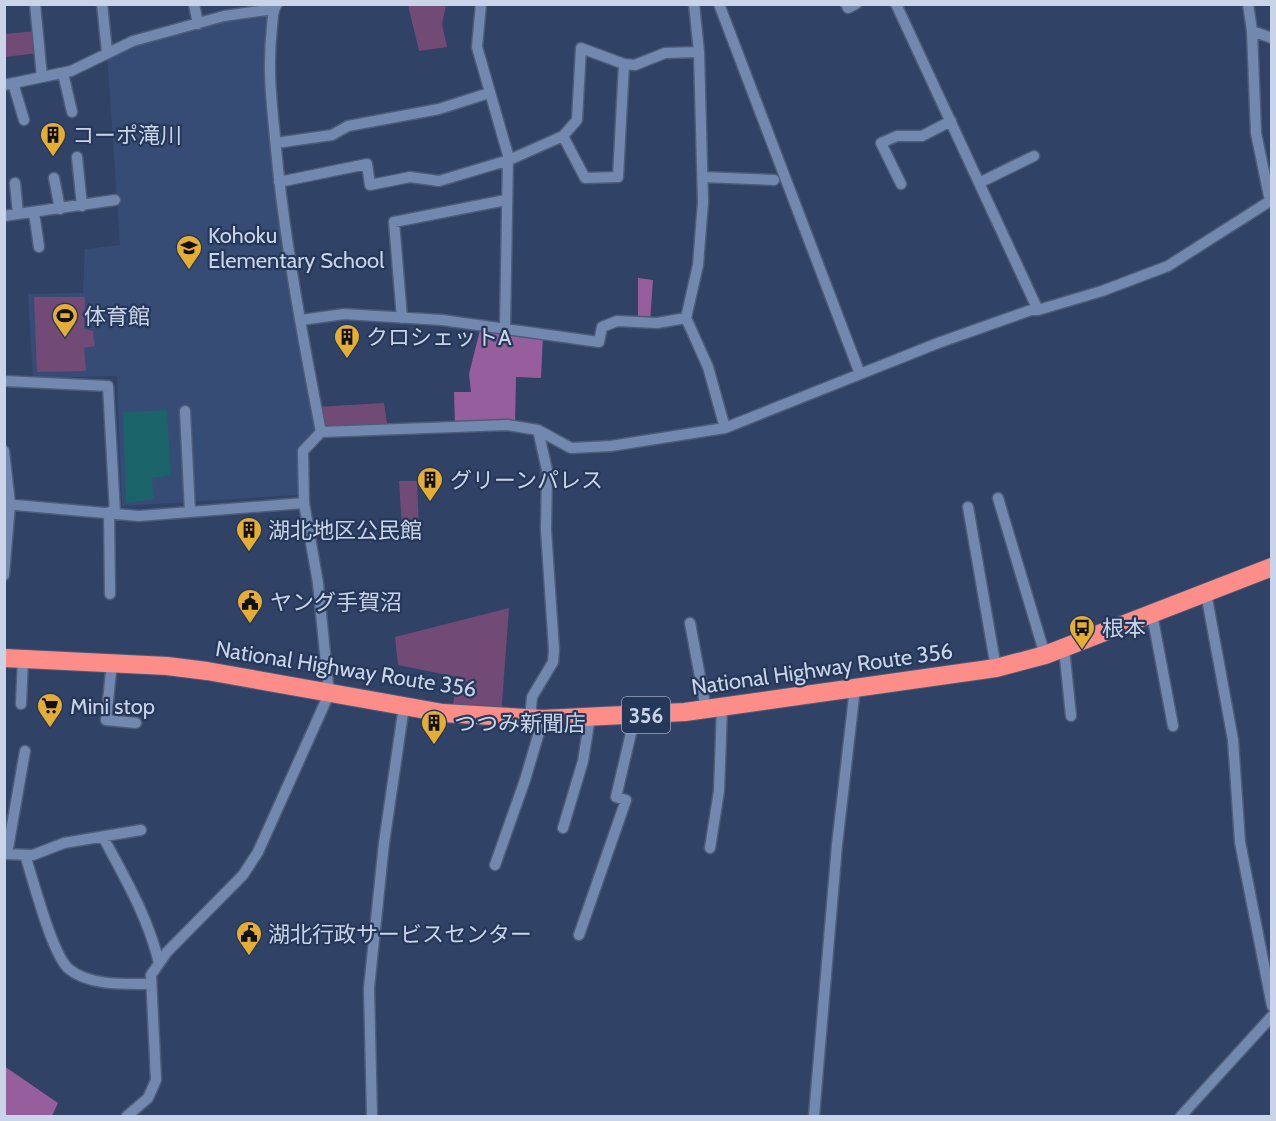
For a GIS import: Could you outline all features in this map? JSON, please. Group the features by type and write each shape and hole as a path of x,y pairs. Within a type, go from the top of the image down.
{"highway":[{"name":"National Highway Route 356","path":"14,658 111,662 207,671 443,712 537,718 635,716 714,708 996,668 1045,655 1272,567"}],"street":[{"path":"35,4 42,77"},
{"path":"102,4 107,52"},
{"path":"194,4 198,24"},
{"path":"481,4 477,46 509,160 505,328"},
{"path":"694,4 699,52 703,177 698,265 686,318 708,367 725,428"},
{"path":"719,4 860,374"},
{"path":"846,4 848,8 856,4"},
{"path":"896,4 1038,310"},
{"path":"127,1116 148,1098 156,1080 157,1060 151,975 167,952 232,888 253,860 329,694 318,583 304,503 303,451 321,432 507,425 537,430 571,448 611,446 725,428 1021,313 1102,291 1168,266 1271,200 1256,134 1252,31 1248,4"},
{"path":"24,120 9,84 63,73 133,41 224,16 275,7 268,80 279,182 321,432"},
{"path":"1252,31 1272,38"},
{"path":"279,182 367,164 370,185 410,177 439,182 509,160 563,136 577,120 581,48 624,64 635,65 664,53 699,52"},
{"path":"563,136 585,178 618,177 624,64"},
{"path":"63,73 72,112"},
{"path":"276,143 332,135 348,126 440,109 489,93"},
{"path":"901,184 881,143 897,136 922,136 951,121"},
{"path":"979,183 1034,156"},
{"path":"77,157 82,206"},
{"path":"703,177 774,180"},
{"path":"54,178 60,209"},
{"path":"15,183 18,214"},
{"path":"4,216 116,200"},
{"path":"402,318 394,222 507,200"},
{"path":"34,212 39,247"},
{"path":"301,320 345,314 402,318 505,328 543,336 599,342 602,327 617,321 657,323 686,318"},
{"path":"4,381 108,386 112,512 110,594"},
{"path":"185,411 189,512"},
{"path":"495,865 525,780 537,718 532,697 553,662 546,530 547,470 537,430"},
{"path":"4,450 7,504 4,575"},
{"path":"998,498 1045,655"},
{"path":"7,504 139,516 304,503"},
{"path":"968,507 996,668"},
{"path":"1206,593 1233,741 1240,842 1272,1006"},
{"path":"1152,614 1173,726"},
{"path":"690,623 714,708 719,791 710,848"},
{"path":"1064,648 1071,716"},
{"path":"14,658 21,704"},
{"path":"111,662 106,720 136,723"},
{"path":"814,1116 837,845 855,688"},
{"path":"372,1116 369,988 384,843 404,706"},
{"path":"579,935 626,800 616,797 635,716"},
{"path":"563,828 583,761 590,717"},
{"path":"25,751 5,854 25,855 64,843 141,830"},
{"path":"103,837 142,909 152,932 159,963"},
{"path":"25,855 56,950 68,968 85,976 115,984 151,984"},
{"path":"1181,1116 1272,1016"}],"shaded area":[{"path":"408,5 446,5 442,24 447,47 419,51"},
{"name":"Kohoku Elementary School","path":"274,9 268,80 321,432 303,451 304,503 298,495 122,506 117,376 33,378 28,294 83,293 85,249 120,245 107,52 198,24"},
{"path":"37,31 39,53 5,57 4,34"},
{"path":"638,278 653,280 650,323 638,322"},
{"name":"体育館","path":"34,297 85,297 84,329 93,331 95,346 84,348 86,371 37,372"},
{"path":"481,326 543,336 541,378 516,377 515,426 455,426 454,392 471,392 469,374"},
{"path":"384,403 388,429 321,432 316,407"},
{"path":"167,410 171,475 152,478 154,499 126,503 123,412"},
{"path":"399,481 417,481 419,527 402,529"},
{"path":"509,608 501,717 452,713 457,677 398,665 395,637"},
{"path":"4,1066 58,1103 52,1116 5,1116"}],"place":[{"name":"コーポ滝川","path":"53,158"},
{"name":"Kohoku Elementary School","path":"189,271"},
{"name":"体育館","path":"65,339"},
{"name":"クロシェットA","path":"347,360"},
{"name":"グリーンパレス","path":"430,503"},
{"name":"湖北地区公民館","path":"249,553"},
{"name":"ヤング手賀沼","path":"250,625"},
{"name":"根本","path":"1082,651"},
{"name":"Mini stop","path":"50,729"},
{"name":"つつみ新聞店","path":"434,746"},
{"name":"湖北行政サービスセンター","path":"249,957"}]}
